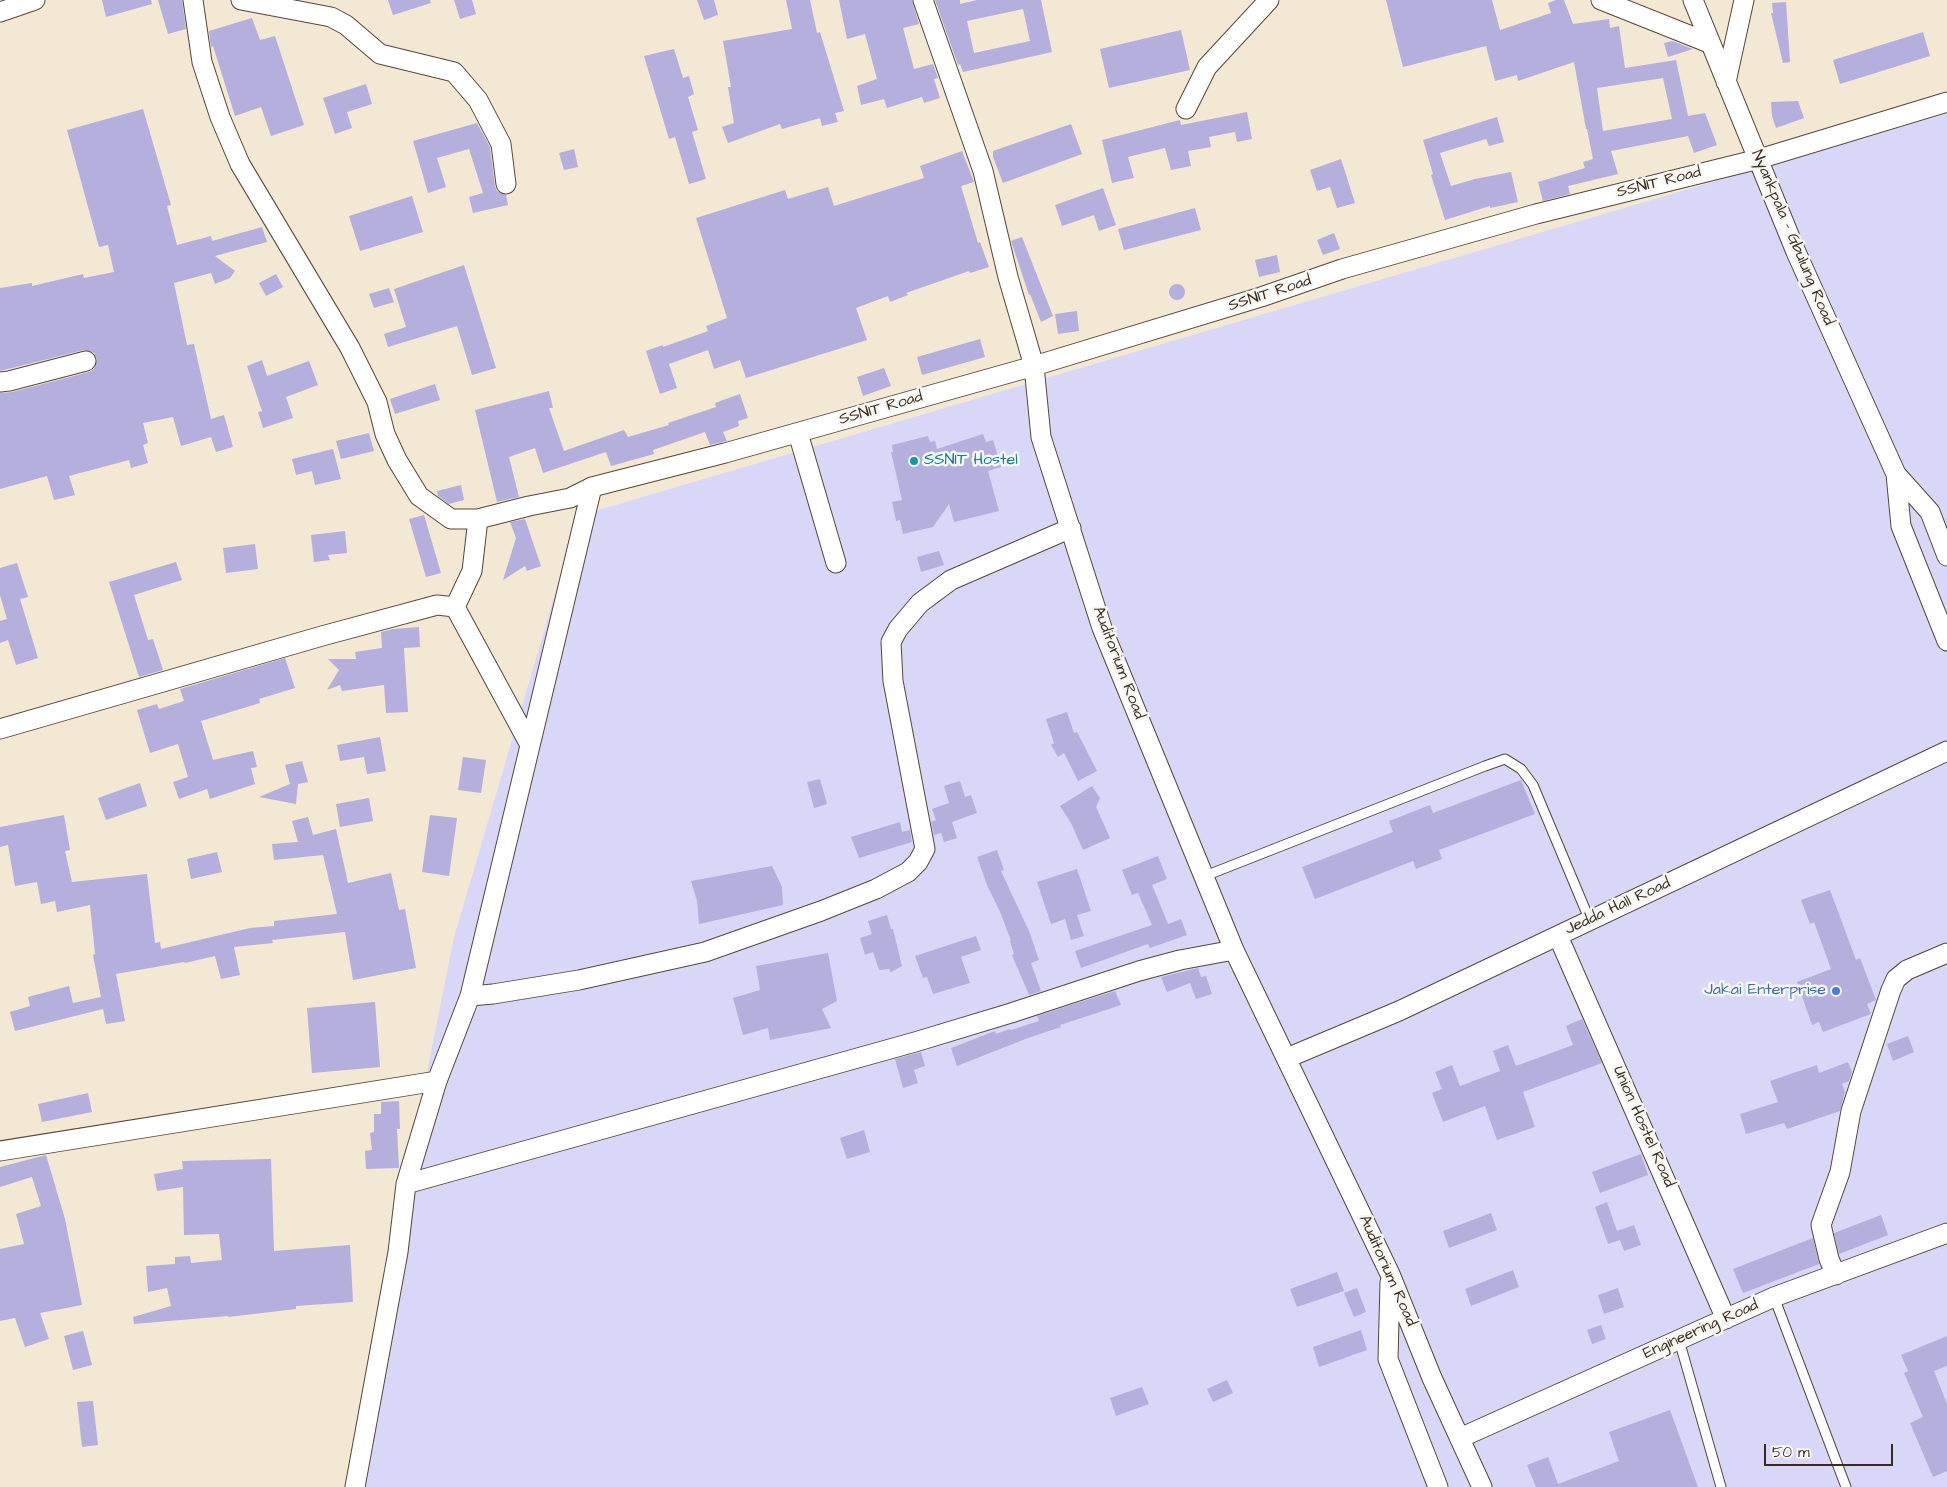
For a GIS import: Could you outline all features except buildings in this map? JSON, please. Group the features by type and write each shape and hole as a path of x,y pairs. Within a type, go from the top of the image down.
{"street":[{"path":"0,12 36,0"},
{"name":"SSNIT Road","path":"193,0 202,62 220,117 240,164 350,348 378,402 385,434 397,460 419,496 451,519 478,519 570,498 592,487 798,433 1034,366 1270,294 1342,269 1536,214 1759,159 1947,102"},
{"path":"241,0 331,17 346,25 380,54 454,72 478,100 501,144 506,184"},
{"name":"Auditorium Road","path":"923,0 982,171 1008,277 1034,366 1042,437 1102,628 1234,950 1390,1274 1432,1378 1482,1487"},
{"path":"1186,109 1207,67 1269,0"},
{"path":"1601,0 1709,43"},
{"name":"Nyankpala - Gbulung Road","path":"1693,0 1796,252 1896,474"},
{"path":"1726,82 1744,0"},
{"path":"0,382 9,382 86,361"},
{"path":"798,433 836,563"},
{"path":"1896,474 1930,512 1947,556"},
{"path":"1896,474 1901,526 1947,641"},
{"path":"355,1487 396,1262 406,1184 437,1081 470,996 592,487"},
{"path":"455,607 472,571 478,519"},
{"path":"470,996 579,980 705,952 821,911 876,889 908,872 918,862 925,849 892,681 891,642 898,629 920,603 951,580 1072,528"},
{"path":"0,730 322,636 437,605 455,607"},
{"path":"455,607 530,745"},
{"name":"Jedda Hall Road","path":"1287,1058 1399,1011 1947,751"},
{"name":"Union Hostel Road","path":"1558,936 1726,1319"},
{"path":"406,1184 915,1042 1010,1014 1140,971 1180,960 1234,950"},
{"path":"1836,1275 1829,1259 1821,1225 1840,1172 1851,1111 1892,990 1896,979 1907,970 1947,953"},
{"path":"0,1152 437,1081"},
{"name":"Engineering Road","path":"1460,1438 1774,1298 1947,1233"},
{"path":"1390,1274 1388,1359 1438,1487"}],"lane":[{"path":"1205,876 1505,759 1522,769 1534,785 1590,920"},
{"path":"1774,1298 1846,1487"},
{"path":"1679,1340 1721,1487"}],"shaded area":[{"path":"1947,113 1947,1487 344,1487 454,937 578,516"}],"place":[{"name":"SSNIT Hostel","path":"914,461"},
{"name":"Jakai Enterprise","path":"1836,991"}]}
